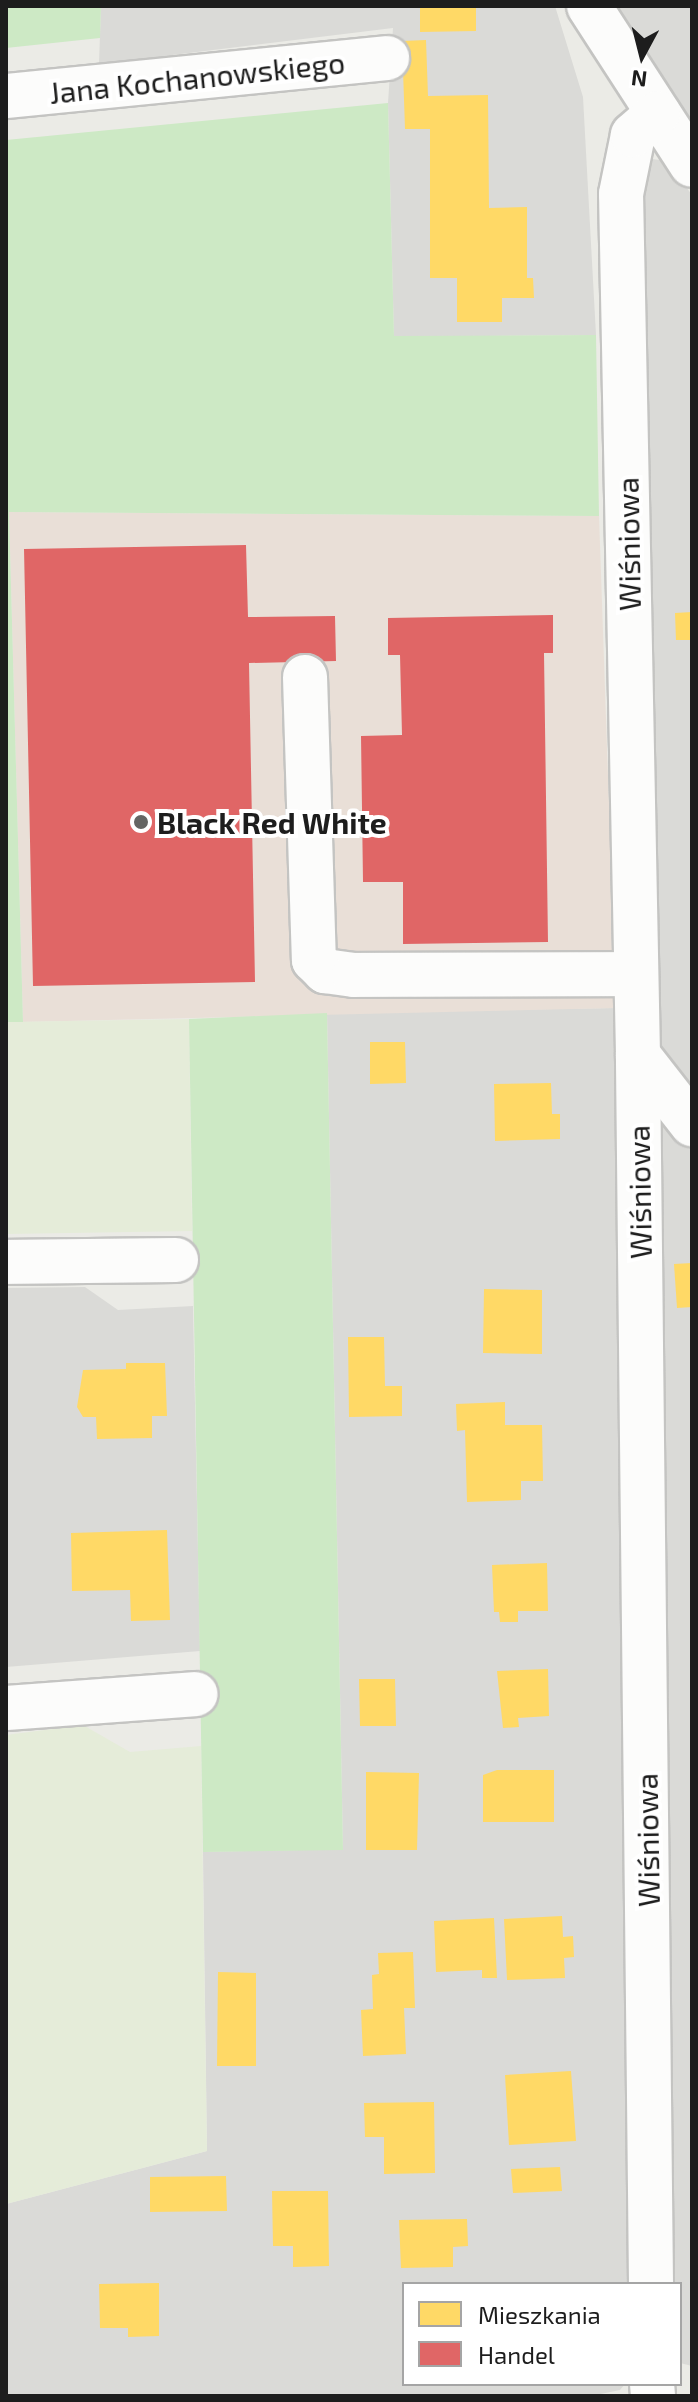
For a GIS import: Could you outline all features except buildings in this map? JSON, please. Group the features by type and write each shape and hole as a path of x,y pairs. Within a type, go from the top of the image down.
{"street":[{"path":"589,6 692,165"},
{"name":"Jana Kochanowskiego","path":"6,96 387,58"},
{"name":"Wiśniowa","path":"651,2282 638,1055 621,194 633,135 658,113"},
{"path":"305,677 314,960 325,971 354,975 636,974"},
{"path":"638,1055 692,1124"},
{"path":"6,1262 176,1260"},
{"path":"6,1708 195,1694"}],"shaded area":[{"path":"101,6 555,6 583,97 596,335 394,337 388,103 393,28 99,64"},
{"path":"618,6 692,6 692,126 676,104"},
{"path":"652,159 667,161 692,195 692,1095 656,1047 638,166"},
{"path":"9,512 599,516 616,1008 23,1022"},
{"path":"616,1008 635,2282 402,2282 402,2386 623,2386 620,2390 591,2396 6,2396 6,2204 207,2151 203,1852 343,1849 327,1013"},
{"path":"660,1106 692,1136 692,2366 682,2364 682,2282 672,2282"},
{"path":"85,1287 118,1310 193,1306 200,1651 6,1667 6,1288"}],"green space":[{"path":"6,6 101,6 100,38 6,48"},
{"path":"388,103 394,336 596,335 599,516 9,512 23,1022 6,1022 6,140"},
{"path":"327,1013 343,1850 203,1852 189,1019"},
{"path":"189,1019 192,1231 6,1234 6,1022"},
{"path":"83,1725 130,1752 201,1746 207,2151 6,2204 6,1735"}],"place":[{"name":"Black Red White","path":"141,822"}]}
